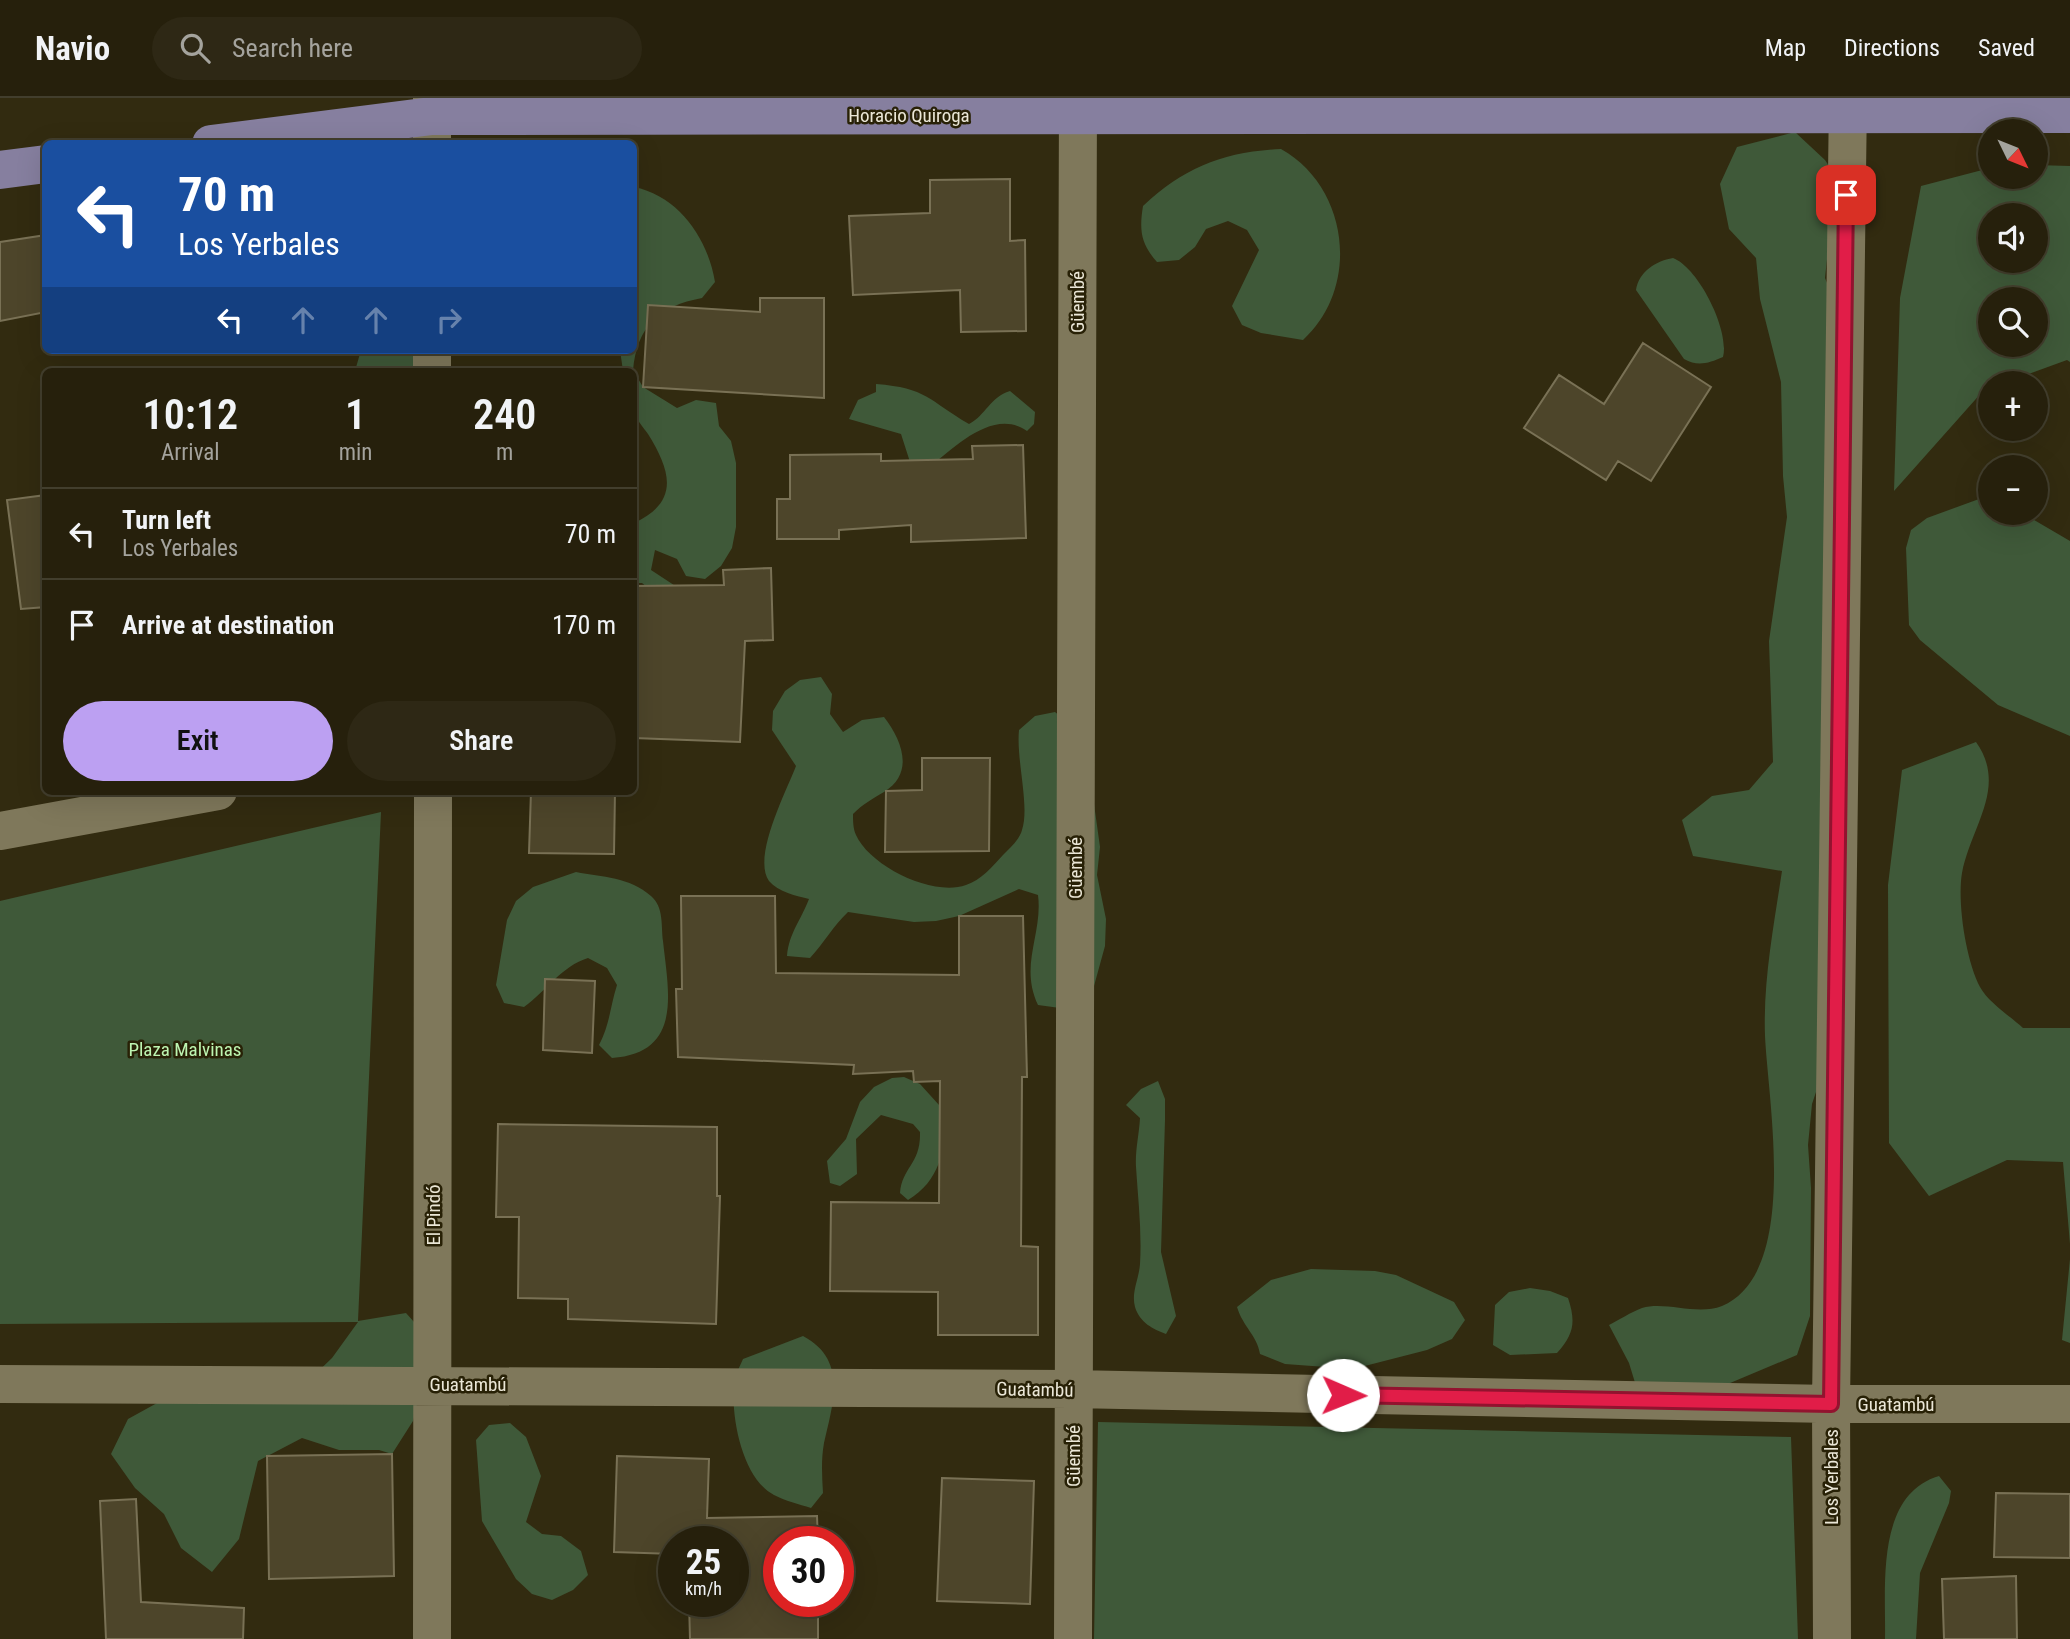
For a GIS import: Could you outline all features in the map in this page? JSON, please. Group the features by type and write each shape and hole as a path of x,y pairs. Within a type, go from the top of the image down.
{"main road":[{"name":"Horacio Quiroga","path":"246,140 432,119 1078,106 1848,105 2070,114"},
{"path":"0,170 42,165"}],"street":[{"name":"Los Yerbales","path":"1832,1639 1831,1404 1848,105"},
{"name":"Güembé","path":"1073,1639 1078,106"},
{"path":"0,831 196,795"},
{"name":"El Pindó","path":"432,1639 433,795"},
{"name":"Guatambú","path":"0,1384 1072,1389 1831,1404 2070,1404"}],"green space":[{"path":"1795,132 1825,160 1848,195 1830,231 1825,278 1840,315 1825,1065 1812,1104 1808,1145 1811,1188 1810,1316 1797,1355 1723,1386 1640,1399 1629,1363 1609,1325 1651,1306 1702,1310 1722,1306 1746,1288 1762,1259 1771,1223 1773,1142 1765,1015 1770,953 1782,871 1693,856 1682,820 1712,796 1749,790 1773,762 1769,641 1787,517 1783,476 1781,382 1760,299 1756,258 1729,229 1720,184 1737,147"},
{"path":"1281,149 1304,166 1321,187 1333,212 1339,239 1339,266 1334,293 1321,318 1303,340 1261,333 1242,325 1232,306 1259,250 1247,230 1228,221 1206,229 1195,247 1179,260 1157,262 1144,243 1141,230 1143,206 1174,181 1223,158"},
{"path":"2048,165 2070,166 2070,362 2067,360 2037,371 1978,371 1978,397 1894,491 1900,298 1921,186 1978,171 1978,189 2048,189"},
{"path":"637,188 665,200 689,222 706,250 715,282 702,298 674,306 662,313 645,330 637,348"},
{"path":"1673,258 1693,274 1710,302 1722,332 1723,357 1704,363 1684,359 1636,290 1649,268"},
{"path":"360,354 430,354 428,368 356,368"},
{"path":"621,354 635,354 633,368 623,368"},
{"path":"637,377 643,387 677,408 696,400 716,403 719,426 731,441 736,463 736,527 732,548 721,566 705,579 686,576 677,559 655,550 651,570 683,591 658,596 642,583 637,583 637,521 649,515 665,495 666,473 656,448 639,422"},
{"path":"876,384 917,392 969,424 998,397 1010,391 1035,412 1034,424 1027,431 1014,425 989,427 964,440 931,466 910,462 901,434 849,419 858,400 876,392"},
{"path":"1978,499 1978,525 2043,525 2070,541 2070,736 1998,705 1920,640 1909,625 1906,548 1911,530 1927,518"},
{"path":"821,677 832,694 830,714 843,732 862,720 884,717 900,746 900,776 894,784 853,814 856,835 863,847 888,868 920,883 936,887 952,888 977,880 1011,847 1021,833 1024,808 1019,730 1035,716 1055,712 1071,725 1094,804 1100,847 1097,875 1106,919 1105,946 1094,986 1060,1008 1038,1005 1033,990 1031,963 1039,909 1038,895 1019,889 959,916 936,921 914,922 848,912 810,958 787,956 793,933 809,899 777,888 769,881 765,870 767,841 772,824 796,766 772,730 773,711 785,691 800,680"},
{"path":"1976,742 1985,759 1989,775 1984,807 1962,873 1962,915 1967,947 1975,976 1984,993 2023,1028 2070,1028 2070,1244 2063,1162 2007,1160 1929,1196 1889,1143 1888,885 1902,770"},
{"name":"Plaza Malvinas","path":"381,812 358,1321 406,1313 432,1342 413,1421 392,1454 379,1450 339,1450 302,1438 258,1461 239,1539 212,1572 181,1548 164,1514 135,1488 111,1454 128,1419 197,1381 304,1385 332,1358 358,1322 0,1324 0,901"},
{"path":"576,872 634,885 655,900 660,911 667,979 666,1016 661,1032 651,1044 635,1054 612,1058 599,1045 608,1023 617,985 607,968 588,958 562,973 524,1007 504,1003 496,985 507,920 516,901 533,887"},
{"path":"904,1077 920,1084 949,1116 942,1153 934,1174 919,1192 908,1200 900,1193 904,1177 918,1151 920,1132 913,1124 881,1115 856,1139 857,1174 840,1186 830,1183 827,1161 846,1139 860,1102 874,1087 892,1078"},
{"path":"1158,1081 1165,1099 1161,1252 1176,1316 1166,1334 1144,1321 1135,1307 1140,1252 1136,1161 1140,1118 1126,1105 1141,1089"},
{"path":"2070,1259 2070,1343 2062,1340"},
{"path":"1311,1269 1375,1271 1396,1275 1454,1302 1465,1320 1452,1339 1427,1350 1353,1369 1285,1364 1260,1354 1256,1341 1237,1307 1271,1280"},
{"path":"1530,1288 1550,1291 1568,1298 1572,1327 1567,1340 1557,1353 1510,1355 1493,1345 1495,1305 1509,1292"},
{"path":"803,1336 827,1357 834,1384 822,1456 823,1493 811,1508 778,1497 763,1487 746,1460 734,1409 735,1380 743,1359"},
{"path":"1098,1422 1791,1437 1798,1639 1094,1639"},
{"path":"510,1423 526,1437 541,1476 526,1522 542,1534 561,1536 581,1551 588,1575 573,1590 552,1600 532,1594 516,1579 482,1521 476,1440 489,1425"},
{"path":"1939,1476 1951,1491 1949,1503 1920,1573 1916,1639 1885,1639 1886,1569 1894,1522 1904,1502 1918,1486"}],"building":[{"path":"1010,179 1010,241 1025,240 1026,331 961,332 960,290 853,295 849,216 930,213 930,180"},
{"path":"42,236 42,313 0,321 0,242"},
{"path":"760,298 824,298 824,398 643,387 648,305 760,312"},
{"path":"1643,343 1711,387 1651,481 1618,461 1606,480 1524,428 1559,375 1604,404"},
{"path":"1023,445 1026,538 911,542 911,525 839,530 839,539 777,539 777,499 790,499 790,455 881,454 881,461 973,459 972,446"},
{"path":"42,496 42,607 21,609 7,500"},
{"path":"771,568 773,640 745,641 740,742 637,738 637,586 724,585 723,570"},
{"path":"922,758 990,758 989,851 885,852 886,791 922,790"},
{"path":"531,795 615,795 614,854 529,853"},
{"path":"681,896 775,896 776,973 959,975 959,916 1023,916 1027,1077 1022,1077 1021,1246 1038,1247 1038,1335 938,1335 938,1292 830,1291 831,1202 939,1203 940,1081 914,1082 913,1071 853,1074 854,1065 678,1057 676,989 682,989"},
{"path":"545,979 595,981 592,1053 543,1050"},
{"path":"498,1124 717,1127 717,1196 720,1196 716,1324 568,1319 568,1299 518,1298 519,1217 496,1217"},
{"path":"392,1454 394,1576 269,1579 267,1456"},
{"path":"617,1456 709,1459 707,1518 817,1516 817,1526 763,1526 763,1617 818,1617 818,1639 690,1639 689,1617 749,1617 749,1526 658,1526 658,1553 614,1552"},
{"path":"942,1478 1034,1481 1030,1604 937,1601"},
{"path":"1996,1493 2070,1494 2070,1558 1994,1557"},
{"path":"136,1499 141,1602 244,1608 243,1639 106,1639 100,1501"},
{"path":"2016,1576 2017,1639 1944,1639 1942,1579"}],"route":[{"path":"1343,1395 1831,1404 1846,195"}]}
